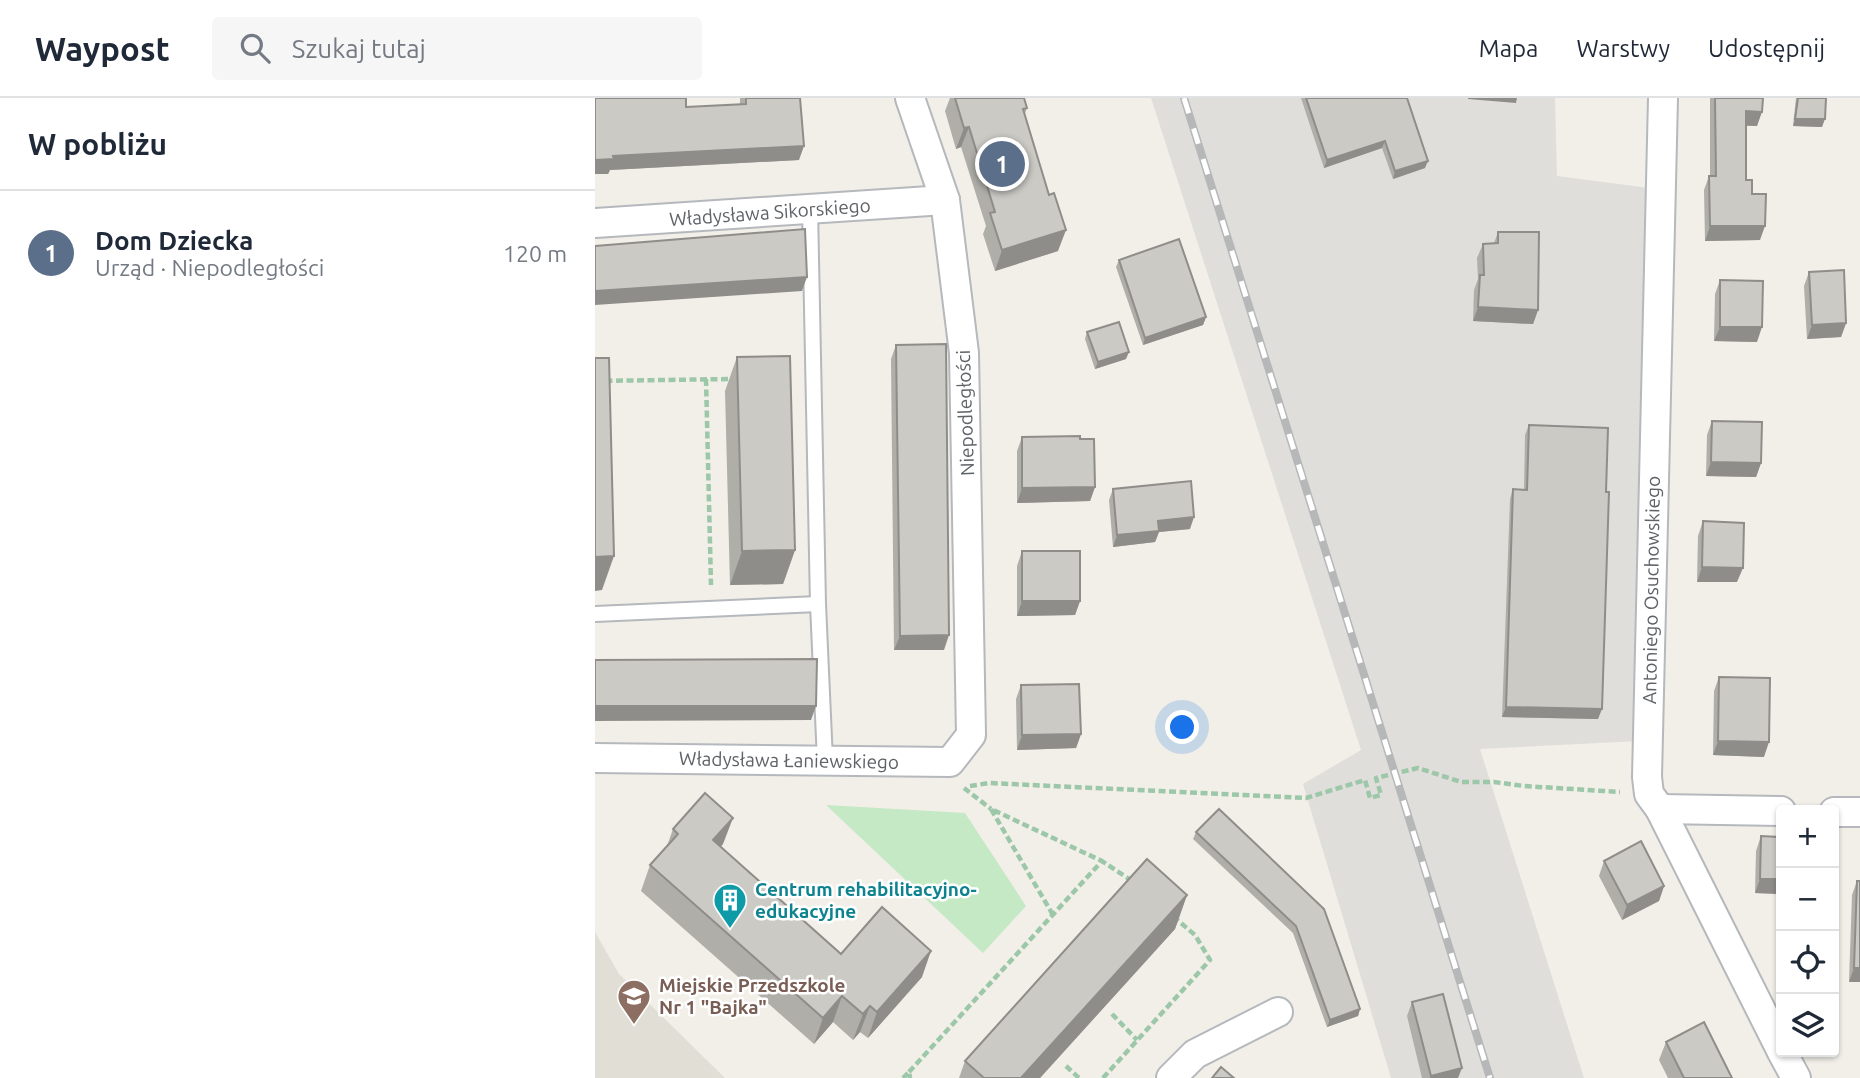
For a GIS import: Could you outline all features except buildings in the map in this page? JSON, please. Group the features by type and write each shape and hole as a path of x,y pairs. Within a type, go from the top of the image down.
{"street":[{"name":"Niepodległości","path":"909,98 945,200 964,353 971,736"},
{"name":"Antoniego Osuchowskiego","path":"1663,98 1647,777 1655,802 1776,1039"},
{"name":"Władysława Sikorskiego","path":"595,223 945,200"},
{"name":"Władysława Łaniewskiego","path":"595,758 950,762 971,736"},
{"path":"1655,802 1776,811"},
{"path":"1839,812 1860,812"},
{"path":"1171,1078 1195,1054 1278,1012"},
{"name":"Antoniego Osuchowskiego","path":"1785,1057 1795,1078"}],"lane":[{"path":"810,209 818,604 825,761"},
{"path":"595,614 818,604"}],"path":[{"path":"706,379 711,609"},
{"path":"595,381 733,379"},
{"path":"963,787 989,783 1306,798 1365,780 1370,798 1381,795 1376,778 1418,768 1461,782 1494,782 1655,802"},
{"path":"1053,915 991,809 1102,861 1137,884"},
{"path":"903,1078 910,1075 1102,861"},
{"path":"1103,1078 1210,960 1195,936 1166,910"},
{"path":"1112,1014 1137,1040"},
{"path":"1066,1066 1079,1078"}],"shaded area":[{"path":"1151,98 1555,98 1557,176 1649,188 1638,741 1480,749 1584,1078 1391,1078 1303,784 1361,750"},
{"name":"Miejskie Przedszkole Nr 1 \"Bajka\"","path":"595,932 619,974 725,1078 595,1078"}],"green space":[{"path":"826,805 965,813 1026,906 983,953"}],"railway":[{"path":"1184,98 1490,1078"}],"place":[{"name":"Dom Dziecka","path":"1002,164"},
{"name":"Centrum rehabilitacyjno- edukacyjne","path":"730,930"},
{"name":"Miejskie Przedszkole Nr 1 \"Bajka\"","path":"634,1026"}]}
